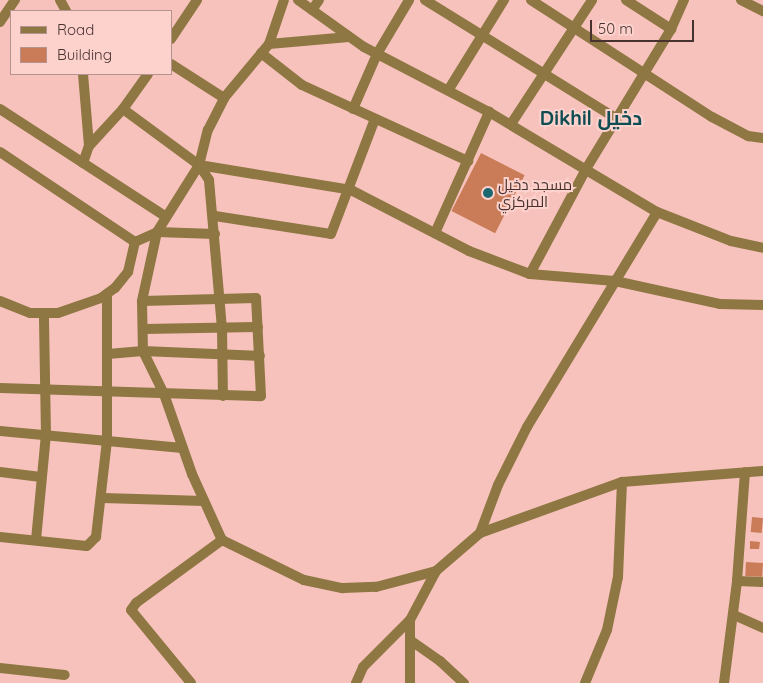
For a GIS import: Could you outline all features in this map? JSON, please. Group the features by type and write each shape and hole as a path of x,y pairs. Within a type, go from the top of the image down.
{"street":[{"path":"0,22 15,0"},
{"path":"172,38 197,0"},
{"path":"284,0 269,44 224,98 208,130 199,165 165,216 157,232 142,301 143,352 164,394 182,448 222,540 304,580 343,588 376,587 436,571"},
{"path":"298,0 349,38 449,89 511,124 657,212 731,241 763,248"},
{"path":"312,10 319,0"},
{"path":"353,109 378,54 409,0"},
{"path":"425,0 617,119"},
{"path":"449,89 480,35 504,0"},
{"path":"531,0 574,30 712,118 748,136 763,138"},
{"path":"511,124 545,75 592,0"},
{"path":"626,0 671,29"},
{"path":"530,274 586,169 645,75 671,29 684,0"},
{"path":"741,0 763,11"},
{"path":"269,44 349,38"},
{"path":"261,53 302,85 468,161"},
{"path":"172,65 224,98"},
{"path":"83,75 89,146"},
{"path":"83,163 89,146 123,109 147,75"},
{"path":"0,109 165,216"},
{"path":"123,109 199,165 209,180 215,216 222,328 223,396"},
{"path":"435,233 489,112"},
{"path":"215,216 331,234 351,190 375,119"},
{"path":"0,152 135,242"},
{"path":"199,165 351,190 469,251 530,274 615,281 720,304 763,305"},
{"path":"480,533 498,485 527,427 657,212"},
{"path":"135,242 157,232 215,234"},
{"path":"0,301 12,308 44,315 80,306 107,294 128,272 135,242"},
{"path":"0,537 87,546 99,529 108,440 107,294"},
{"path":"0,388 261,396 256,298 142,301"},
{"path":"36,540 46,435 44,315"},
{"path":"144,329 258,327"},
{"path":"108,354 143,352 260,356"},
{"path":"0,431 182,448"},
{"path":"356,683 363,667 410,620 436,571 480,533 622,482 763,471"},
{"path":"0,472 41,477"},
{"path":"724,683 738,581 745,472"},
{"path":"590,680 607,630 618,577 622,482"},
{"path":"103,498 204,501"},
{"path":"190,683 131,610 136,603 222,540"},
{"path":"738,581 763,582"},
{"path":"734,615 763,628"},
{"path":"410,620 410,683"},
{"path":"410,640 440,661 464,683"},
{"path":"0,668 65,675"}],"building":[{"name":"مسجد دخيل المركزي","path":"481,153 525,175 495,233 451,211"},
{"path":"752,517 763,518 762,533 751,532"},
{"path":"750,541 760,542 759,549 750,549"},
{"path":"746,562 763,563 762,577 745,576"}],"place":[{"name":"مسجد دخيل المركزي","path":"488,193"}],"district":[{"name":"Dikhil دخيل","path":"591,117"}]}
